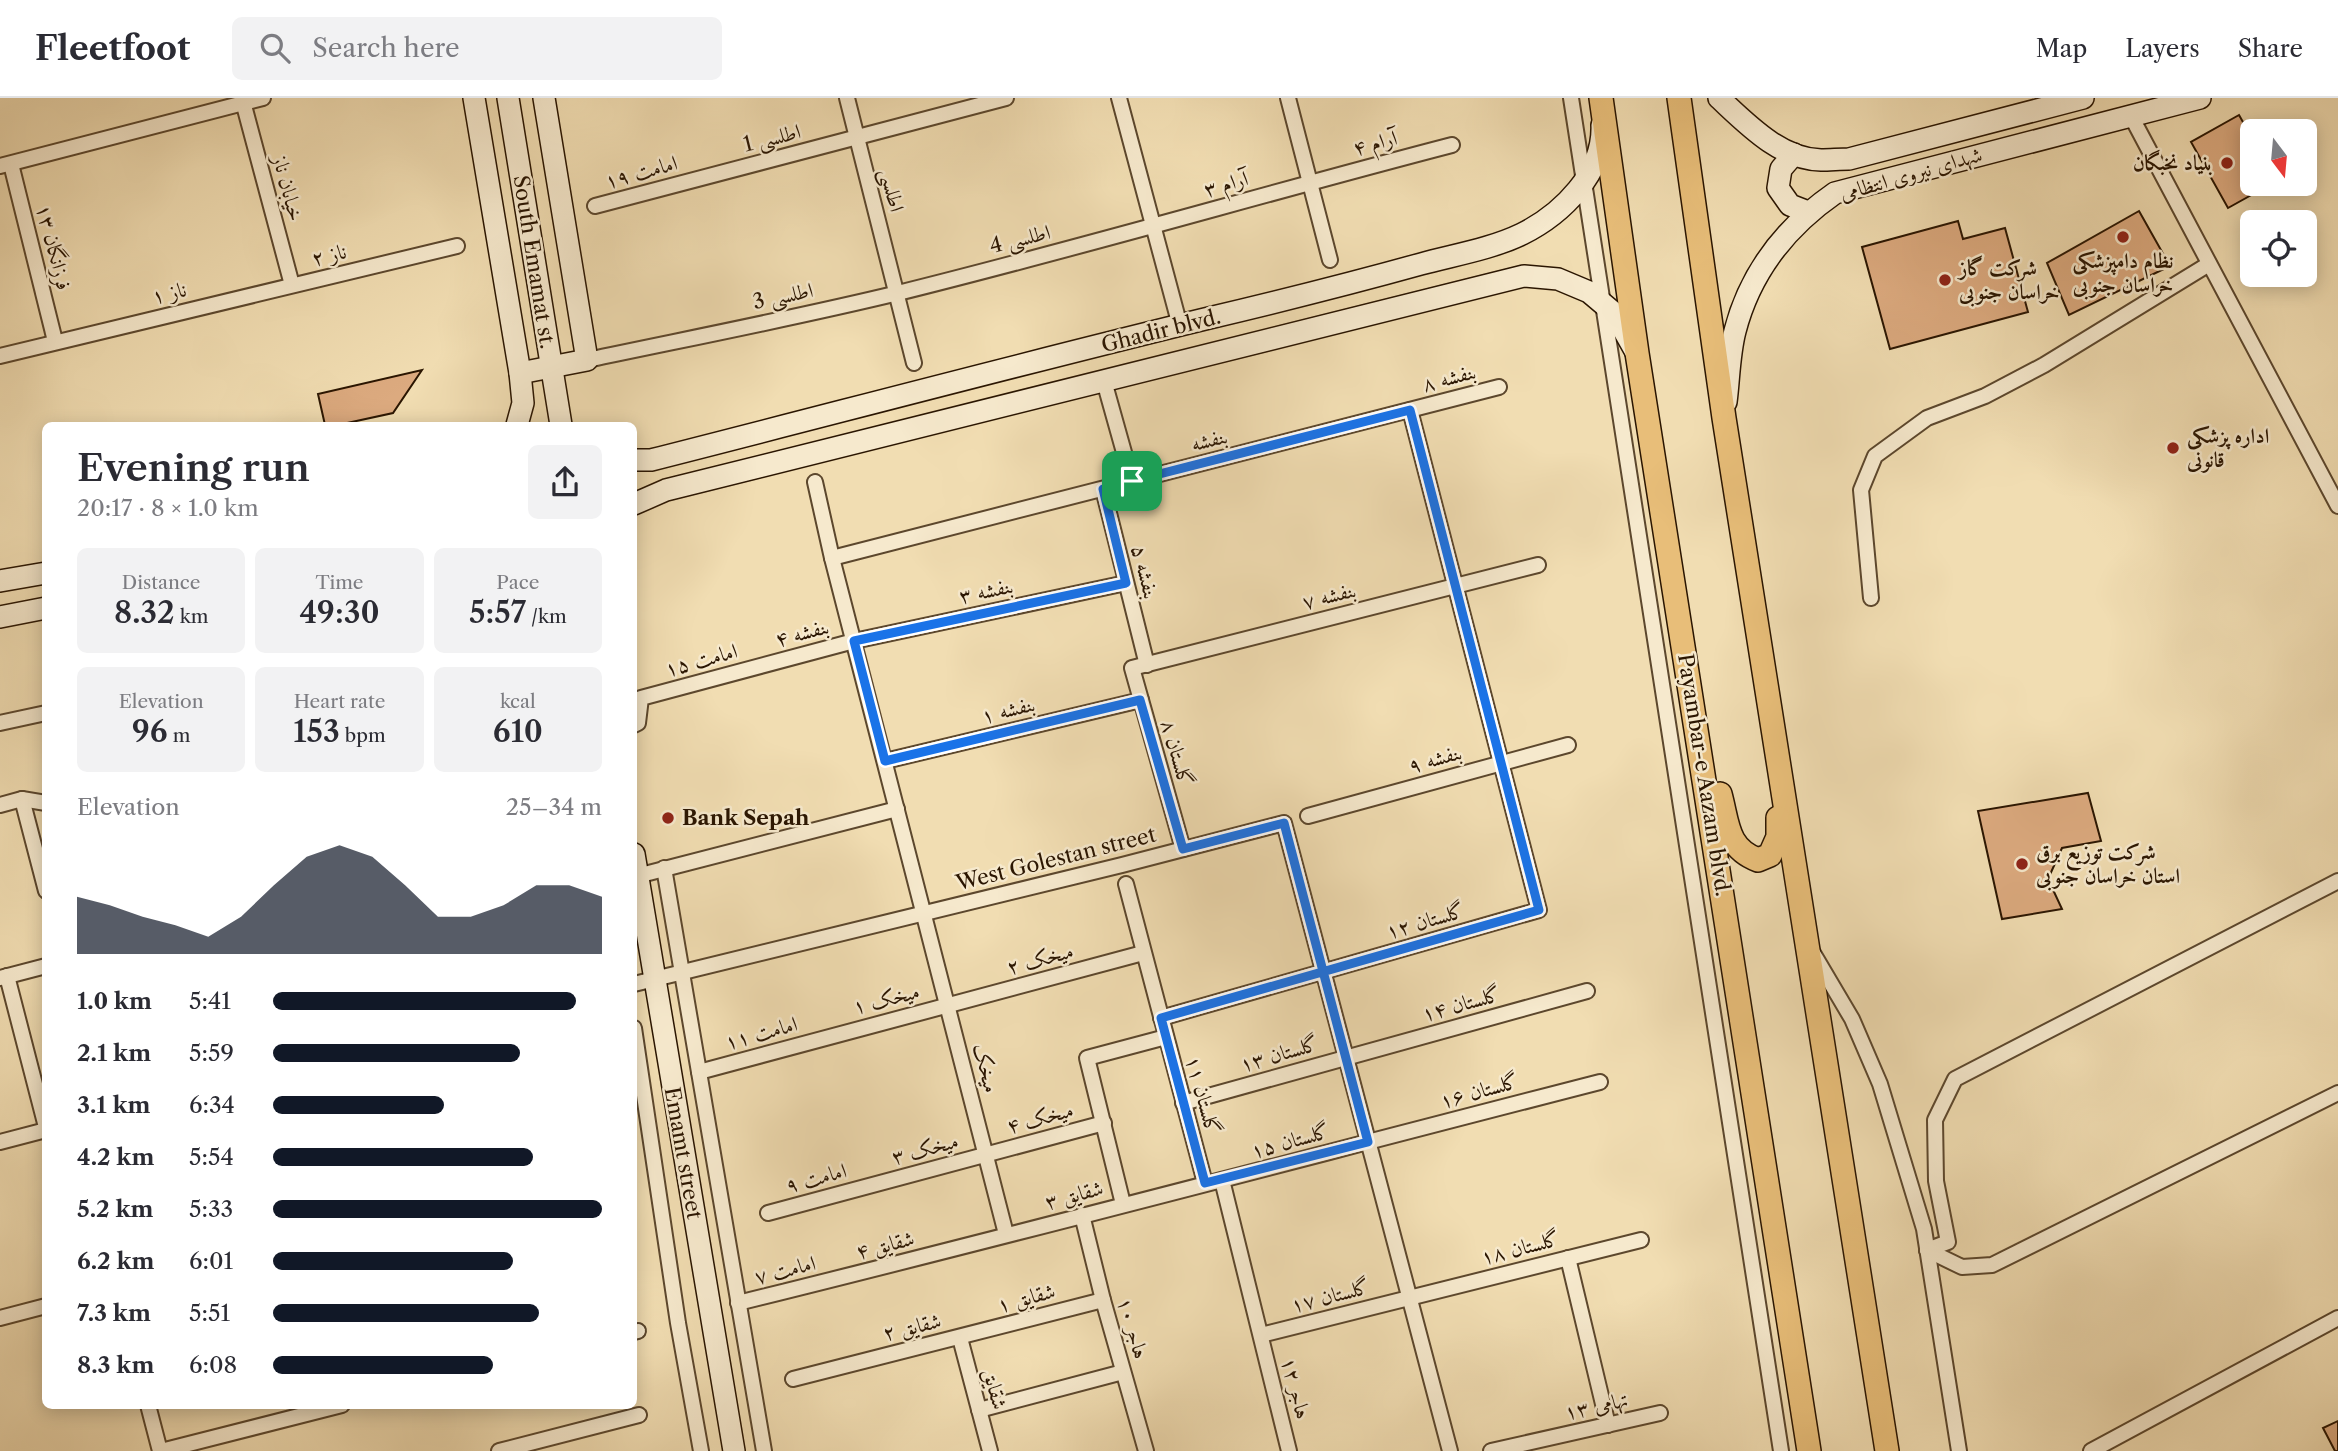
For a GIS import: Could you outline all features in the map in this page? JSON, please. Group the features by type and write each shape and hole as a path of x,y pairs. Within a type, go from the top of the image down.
{"main road":[{"path":"474,98 520,373 523,403 518,422"},
{"name":"South Emamat st.","path":"508,98 560,422"},
{"path":"520,373 587,360 544,98"},
{"name":"Ghadir blvd.","path":"637,460 651,460 1337,287 1484,247 1520,234 1548,219 1570,201 1584,180 1602,140 1601,98"},
{"name":"Payambar-e Aazam blvd.","path":"1601,98 1637,353 1809,1451"},
{"path":"1679,98 1724,418 1777,763 1887,1451"},
{"name":"شهدای نیروی انتظامی","path":"1719,98 1756,132 1794,155 1819,160 1849,159 2083,98"},
{"name":"شهدای نیروی انتظامی","path":"1724,418 1734,333 1749,289 1772,251 1808,212 1835,193 2200,98"},
{"path":"1794,155 1781,169 1778,188 1790,205 1808,212"},
{"path":"1484,247 1497,250 1505,260 1504,273 1495,283"},
{"name":"Ghadir blvd.","path":"637,504 666,490 1524,276 1558,279 1589,292 1614,313 1637,353"},
{"path":"0,581 42,574"},
{"path":"0,617 42,609"},
{"path":"1688,672 1733,844 1746,855 1758,860 1770,855 1779,837 1777,763"},
{"name":"Emamt street","path":"637,876 644,981 734,1451"}],"street":[{"path":"5,165 243,100 263,98"},
{"name":"اطلسی","path":"847,98 914,363"},
{"name":"اطلسی 1","path":"698,178 1006,98"},
{"path":"1119,98 1180,326"},
{"path":"1288,98 1330,261"},
{"path":"1571,98 1781,1451"},
{"name":"خیابان ناز","path":"243,100 292,285"},
{"path":"2131,116 2338,506"},
{"name":"آرام ۴","path":"1309,182 1451,145"},
{"name":"فرزانگان ۱۳","path":"5,165 55,341"},
{"name":"امامت ۱۹","path":"595,206 698,178"},
{"name":"آرام ۳","path":"1154,227 1309,182"},
{"name":"اطلسی 4","path":"896,293 1154,227"},
{"name":"ناز ۲","path":"292,285 457,246"},
{"path":"1871,598 1861,490 1875,456 1927,418 1985,396 2044,365 2209,264"},
{"name":"ناز ۱","path":"0,356 292,285"},
{"name":"اطلسی 3","path":"587,360 896,293"},
{"path":"1104,381 1132,481"},
{"name":"بنفشه ۸","path":"1410,410 1499,387"},
{"path":"1410,410 1501,763"},
{"name":"بنفشه","path":"832,558 1410,410"},
{"path":"815,482 832,558 924,913"},
{"name":"بنفشه ۵","path":"1103,489 1147,665"},
{"name":"بنفشه ۷","path":"1132,668 1538,565"},
{"name":"بنفشه ۳","path":"854,641 1126,583"},
{"name":"بنفشه ۴","path":"760,666 854,641"},
{"name":"امامت ۱۵","path":"637,724 641,698 760,666"},
{"name":"گلستان ۸","path":"1132,668 1183,849"},
{"name":"بنفشه ۱","path":"885,761 1140,700"},
{"path":"0,723 42,714"},
{"name":"بنفشه ۹","path":"1308,816 1568,745"},
{"name":"گلستان ۱۲","path":"1324,971 1539,910 1501,763"},
{"path":"0,804 22,799 42,802"},
{"path":"22,799 42,876"},
{"path":"637,876 897,809"},
{"name":"West Golestan street","path":"644,981 1284,823 1450,1451"},
{"path":"664,868 764,1451"},
{"path":"1927,1250 1948,1242 1936,1181 1935,1120 1955,1079 2338,881"},
{"name":"گلستان ۱۱","path":"1126,884 1205,1183"},
{"name":"میخک","path":"924,913 1006,1234"},
{"path":"1805,938 1852,1018 1880,1084 1924,1229 1959,1451"},
{"name":"میخک ۲","path":"948,1005 1143,953"},
{"path":"42,967 4,977 42,1115"},
{"path":"1161,1018 1324,971"},
{"name":"گلستان ۱۴","path":"1346,1057 1587,991"},
{"name":"میخک ۱","path":"835,1034 948,1005"},
{"name":"امامت ۱۱","path":"699,1072 835,1034"},
{"path":"1123,1204 1087,1058 1166,1037"},
{"path":"637,1048 678,1323 701,1451"},
{"name":"گلستان ۱۳","path":"1184,1102 1346,1057"},
{"name":"گلستان ۱۶","path":"1368,1142 1600,1082"},
{"path":"1927,1250 1962,1267 1992,1265 2338,1093"},
{"name":"میخک ۴","path":"986,1154 1104,1123"},
{"path":"0,1142 42,1130"},
{"name":"گلستان ۱۵","path":"1222,1180 1368,1142"},
{"name":"میخک ۳","path":"874,1184 986,1154"},
{"name":"شقایق ۳","path":"938,1254 1082,1214 1222,1180"},
{"name":"هاجر ۱۲","path":"1222,1180 1289,1451"},
{"name":"امامت ۹","path":"768,1213 874,1184"},
{"name":"هاجر ۱۰","path":"1082,1214 1103,1300 1146,1451"},
{"name":"گلستان ۱۸","path":"1409,1297 1641,1240"},
{"name":"شقایق ۴","path":"842,1277 938,1254"},
{"path":"1568,1258 1608,1425"},
{"name":"امامت ۷","path":"738,1303 842,1277"},
{"name":"گلستان ۱۷","path":"1261,1335 1409,1297"},
{"name":"شقایق ۱","path":"960,1338 1103,1300"},
{"path":"0,1318 42,1307"},
{"path":"2091,1451 2338,1318"},
{"name":"شقایق ۲","path":"793,1379 873,1357 960,1338"},
{"name":"شقایق","path":"960,1338 990,1451"},
{"path":"979,1410 1123,1372"},
{"path":"149,1409 160,1451 326,1409"},
{"name":"تهامی ۱۳","path":"1491,1451 1542,1445 1660,1413"},
{"path":"499,1451 639,1415"}],"building":[{"name":"بنیاد نخبگان","path":"2239,115 2241,119 2240,196 2250,196 2228,208 2191,142"},
{"name":"نظام دامپزشکی خراسان جنوبی","path":"2139,211 2170,266 2069,315 2047,263"},
{"name":"شرکت گاز خراسان جنوبی","path":"1958,221 1963,239 2005,228 2028,312 1890,349 1862,247"},
{"path":"422,370 393,413 352,422 324,422 318,394"},
{"name":"شرکت توزیع برق استان خراسان جنوبی","path":"2088,793 2101,841 2062,848 2048,879 2062,909 2002,919 1978,811"},
{"path":"2338,1421 2338,1451 2335,1451 2323,1428"}],"place":[{"name":"بنیاد نخبگان","path":"2227,163"},
{"name":"نظام دامپزشکی خراسان جنوبی","path":"2123,237"},
{"name":"شرکت گاز خراسان جنوبی","path":"1945,280"},
{"name":"اداره پزشکی قانونی","path":"2173,448"},
{"name":"Bank Sepah","path":"668,818"},
{"name":"شرکت توزیع برق استان خراسان جنوبی","path":"2022,864"}],"route":[{"path":"1132,481 1103,489 1126,583 854,641 885,761 1140,700 1183,849 1284,823 1324,971 1368,1142 1205,1183 1161,1018 1324,971 1539,910 1410,410 1132,481"}]}
